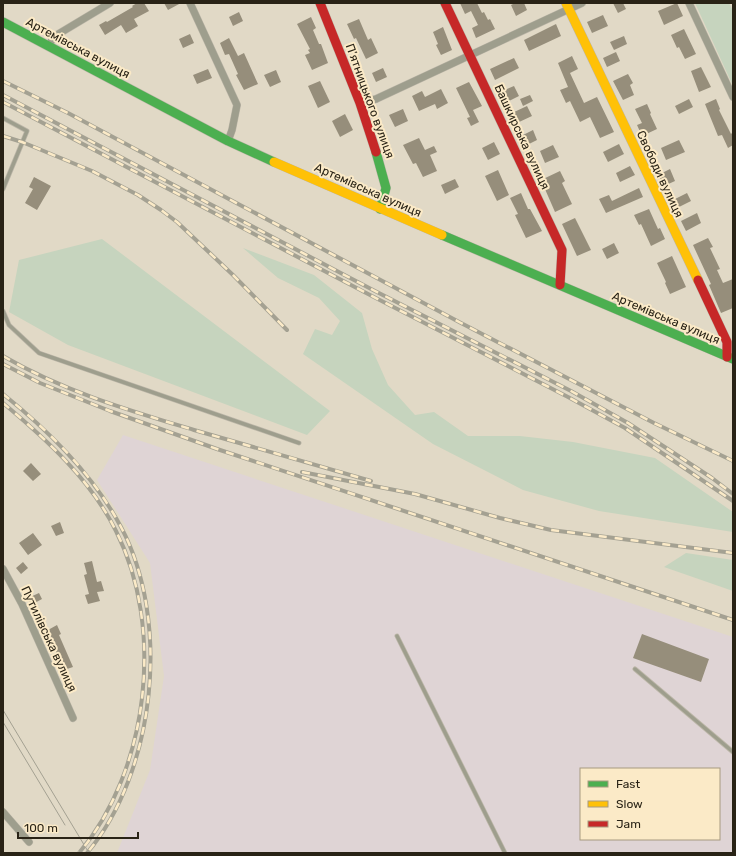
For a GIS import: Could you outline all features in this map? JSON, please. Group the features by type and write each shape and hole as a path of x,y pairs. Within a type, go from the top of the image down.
{"street":[{"path":"48,46 55,36 110,3"},
{"path":"190,3 237,105 232,130 228,141"},
{"name":"П’ятницького вулиця","path":"320,3 360,103 381,166 386,188 380,209"},
{"name":"Башкирська вулиця","path":"445,3 562,250 560,285"},
{"path":"360,103 376,100 567,6 582,3"},
{"path":"689,3 733,97"},
{"name":"Свободи вулиця","path":"567,6 726,342 730,358"},
{"name":"Артемівська вулиця","path":"3,22 228,141 380,209 730,358"},
{"name":"Путилівська вулиця","path":"3,569 22,604 73,718"},
{"path":"3,812 28,842"}],"lane":[{"path":"3,118 27,131 3,188"},
{"path":"3,311 9,325 39,353 299,443"},
{"path":"397,636 505,853"},
{"path":"635,669 733,752"}],"shaded area":[{"path":"123,435 733,637 733,853 117,853 150,770 164,676 150,563 97,480"}],"green space":[{"path":"695,3 729,3 733,11 733,86"},
{"path":"102,239 330,411 307,435 68,345 9,312 19,260"},
{"path":"243,248 314,275 362,313 372,349 388,385 415,415 434,412 468,436 520,436 573,442 655,458 733,512 733,532 599,511 523,490 433,444 303,354 315,329 332,335 340,321 319,298 278,278"},
{"path":"686,553 733,560 733,591 664,567"}],"building":[{"path":"137,3 144,3 149,11 134,19 138,26 126,33 121,25 105,35 99,25 133,7 132,6"},
{"path":"164,3 181,3 168,10"},
{"path":"460,3 477,3 482,13 484,12 488,20 490,19 495,29 476,38 472,28 478,25 471,11 465,14"},
{"path":"515,3 524,3 527,10 516,16 511,5"},
{"path":"613,3 623,3 626,9 618,13"},
{"path":"677,3 683,16 664,25 658,11"},
{"path":"239,12 243,21 233,26 229,17"},
{"path":"603,15 608,26 592,33 587,22"},
{"path":"311,17 316,28 313,30 319,44 321,44 328,63 312,70 305,55 310,53 308,50 310,49 297,24"},
{"path":"359,19 368,40 371,38 378,53 366,59 356,38 354,39 347,24"},
{"path":"556,24 561,36 529,51 524,40"},
{"path":"443,27 452,50 441,55 436,45 438,44 433,32"},
{"path":"684,29 696,54 685,59 679,47 677,48 671,35"},
{"path":"190,34 194,43 183,48 179,39"},
{"path":"624,36 627,44 614,50 610,42"},
{"path":"229,38 238,56 244,53 258,84 244,90 236,75 238,74 229,54 225,55 220,43"},
{"path":"616,52 620,61 607,67 603,58"},
{"path":"572,56 578,69 570,73 584,103 597,97 614,132 600,138 590,117 580,122 570,101 566,103 560,90 568,87 558,63"},
{"path":"514,58 519,68 495,80 490,69"},
{"path":"701,67 711,87 699,92 691,71"},
{"path":"383,68 387,77 376,82 372,73"},
{"path":"208,69 212,78 197,84 193,75"},
{"path":"276,70 281,82 270,87 264,75"},
{"path":"628,74 633,83 630,85 634,95 623,100 613,81"},
{"path":"320,81 330,102 318,108 308,86"},
{"path":"469,82 482,106 473,110 479,122 471,126 467,118 470,117 456,88"},
{"path":"514,86 519,96 507,102 502,91"},
{"path":"441,89 448,103 437,109 435,104 419,111 412,96 422,91 425,97"},
{"path":"530,95 533,101 523,106 520,99"},
{"path":"689,99 693,107 679,114 675,106"},
{"path":"716,99 720,109 719,110 731,134 733,132 733,145 728,148 722,135 718,136 705,104"},
{"path":"647,104 657,129 642,136 637,125 642,123 635,109"},
{"path":"527,106 532,116 517,123 512,113"},
{"path":"403,109 408,121 395,127 389,115"},
{"path":"345,114 353,130 340,137 332,121"},
{"path":"533,130 537,140 525,146 521,136"},
{"path":"419,138 425,150 434,146 437,152 430,155 437,171 423,177 416,163 413,164 403,145"},
{"path":"679,140 685,152 666,160 661,148"},
{"path":"494,142 500,154 488,160 482,148"},
{"path":"619,144 624,154 608,162 603,152"},
{"path":"553,145 559,157 545,163 540,151"},
{"path":"630,166 635,175 620,182 616,173"},
{"path":"670,169 675,181 664,186 658,175"},
{"path":"498,170 509,195 497,201 485,176"},
{"path":"560,171 565,181 562,183 572,204 555,212 541,180"},
{"path":"34,177 51,186 37,210 25,203 33,189 29,187"},
{"path":"455,179 459,187 445,194 441,185"},
{"path":"639,188 643,197 606,213 599,199 609,195 612,201"},
{"path":"521,193 528,209 530,209 542,231 526,238 515,215 518,214 510,198"},
{"path":"687,193 691,201 677,208 673,200"},
{"path":"649,209 658,229 660,228 665,239 651,246 641,224 639,225 634,215"},
{"path":"697,213 701,223 686,231 681,221"},
{"path":"575,218 591,250 577,256 562,224"},
{"path":"708,238 713,247 710,248 720,269 717,270 723,283 733,279 733,308 721,313 709,285 711,284 693,245"},
{"path":"614,243 619,253 607,259 602,249"},
{"path":"672,256 686,287 670,294 657,263"},
{"path":"31,463 41,474 33,481 23,471"},
{"path":"60,522 64,533 56,536 51,526"},
{"path":"33,533 42,545 28,555 19,543"},
{"path":"92,561 97,582 101,581 104,591 97,592 100,601 88,604 85,595 89,594 84,575 87,574 84,563"},
{"path":"23,562 28,568 21,574 16,568"},
{"path":"39,593 42,599 31,605 28,598"},
{"path":"57,625 61,634 59,635 73,667 64,670 48,630"},
{"path":"642,634 709,659 701,682 633,658"}],"tram line":[{"path":"3,710 89,853"},
{"path":"3,722 65,825"}],"railway":[{"path":"3,81 68,113 461,323 654,423 733,461"},
{"path":"3,95 373,290 571,391 628,423 712,478 733,494"},
{"path":"3,102 625,428 733,501"},
{"path":"3,136 22,142 92,171 138,195 161,210 177,222 233,275 287,330"},
{"path":"3,356 49,380 96,399 194,430 371,481"},
{"path":"3,364 40,383 110,411 217,449 733,620"},
{"path":"3,394 37,423 69,454 110,508 121,527 137,565 146,606 150,650 149,694 141,739 128,781 110,819 87,853"},
{"path":"3,403 66,461 81,478 106,512 116,531 131,569 141,611 144,654 142,697 134,740 121,781 103,819 79,853"},
{"path":"302,472 415,494 500,518 551,530 733,553"}],"traffic: fast":[{"path":"3,22 228,141 274,162"},
{"path":"376,152 386,188 380,209"},
{"path":"442,235 733,359"}],"traffic: slow":[{"path":"566,3 698,280"},
{"path":"274,162 442,235"}],"traffic: jam":[{"path":"320,3 360,103 376,152"},
{"path":"445,3 562,250 560,285"},
{"path":"698,280 727,342 727,357"}]}
